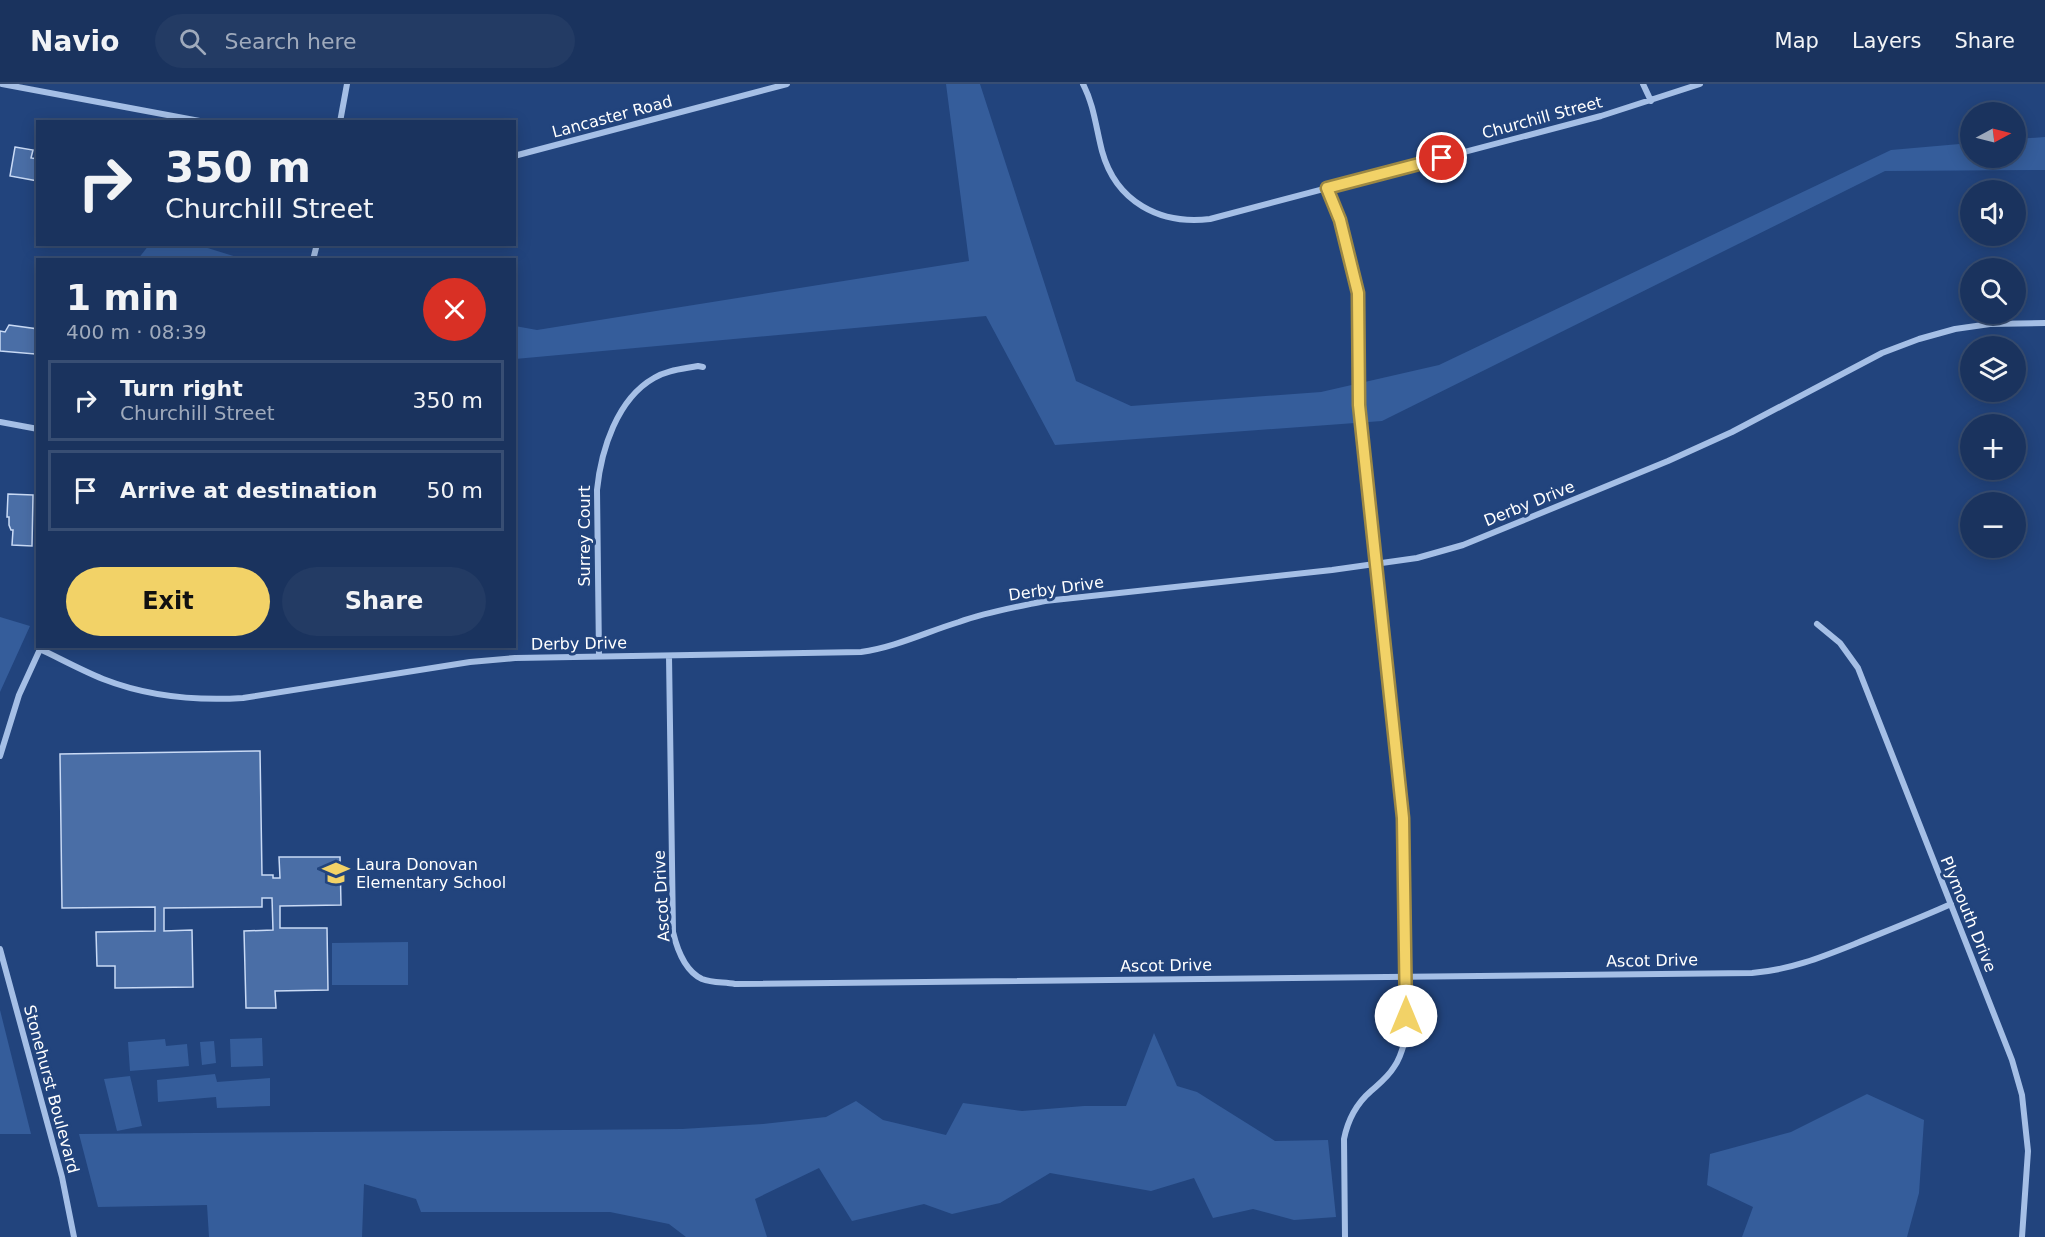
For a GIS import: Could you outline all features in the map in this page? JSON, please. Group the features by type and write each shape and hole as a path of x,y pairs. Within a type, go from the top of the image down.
{"street":[{"path":"2,84 195,120"},
{"path":"340,120 347,84"},
{"name":"Lancaster Road","path":"516,155 787,84"},
{"name":"Churchill Street","path":"1083,84 1091,102 1105,159 1117,183 1128,196 1147,209 1162,216 1193,221 1210,219 1651,101 1700,84"},
{"path":"1643,84 1651,101"},
{"path":"1327,188 1340,220 1358,293 1359,405 1403,818 1406,1036 1395,1067 1361,1101 1347,1126 1344,1139 1345,1237"},
{"name":"Derby Drive","path":"41,648 102,679 137,690 173,698 207,700 243,698 470,662 515,658 861,652 899,644 958,622 1003,609 1046,601 1417,558 1463,545 1658,465 1732,432 1882,353 1919,339 1955,329 1990,324 2045,323"},
{"name":"Surrey Court","path":"598,656 597,490 599,467 605,445 621,412 644,384 666,373 703,367"},
{"path":"0,422 36,429"},
{"name":"Plymouth Drive","path":"1817,624 1840,643 1858,668 2012,1060 2022,1095 2028,1150 2022,1237"},
{"path":"0,756 19,694 41,648"},
{"name":"Ascot Drive","path":"669,656 673,932 680,954 693,974 702,979 735,984 1771,972 1802,964 1951,904"},
{"name":"Stonehurst Boulevard","path":"0,949 62,1177 74,1237"}],"shaded area":[{"path":"946,84 980,84 1076,381 1131,406 1321,392 1439,365 1891,150 1960,144 1960,168 2026,168 2026,138 2045,137 2045,170 1885,171 1382,421 1055,445 986,316 516,359 516,326 537,330 969,261"},
{"path":"148,246 201,246 240,258 139,258"},
{"path":"0,617 30,626 0,692"},
{"path":"408,942 408,985 332,985 332,943"},
{"path":"0,1010 31,1134 0,1134"},
{"path":"1154,1033 1177,1086 1197,1092 1275,1141 1328,1140 1336,1217 1294,1220 1253,1209 1213,1218 1194,1178 1151,1191 1050,1173 1000,1203 952,1214 924,1204 852,1221 819,1168 755,1199 767,1237 686,1237 669,1224 610,1212 421,1212 416,1199 364,1184 362,1237 209,1237 207,1205 98,1207 79,1134 682,1129 826,1117 856,1101 883,1120 946,1135 963,1103 1022,1111 1084,1106 1126,1106"},
{"path":"262,1038 263,1066 231,1067 230,1039"},
{"path":"165,1039 166,1046 187,1044 189,1066 130,1071 128,1042"},
{"path":"214,1041 216,1063 202,1065 200,1042"},
{"path":"215,1074 217,1082 270,1078 270,1106 217,1108 216,1097 158,1102 157,1080"},
{"path":"130,1076 142,1126 117,1131 104,1079"},
{"path":"1867,1094 1924,1120 1919,1193 1907,1237 1742,1237 1753,1207 1707,1185 1710,1154 1791,1132"}],"building":[{"path":"15,147 33,150 31,158 36,159 36,181 10,176"},
{"path":"9,325 36,329 35,354 0,351 0,331 5,332"},
{"path":"8,494 33,495 32,546 12,545 13,530 9,525 9,517 7,517"},
{"path":"260,751 262,875 273,875 273,878 280,878 279,857 340,857 341,905 280,906 280,928 327,928 328,990 275,991 276,1008 246,1008 244,931 273,930 272,898 262,898 262,907 164,908 164,931 192,930 193,987 115,988 115,966 97,966 96,932 155,931 155,907 62,908 60,754"}],"place":[{"name":"Laura Donovan Elementary School","path":"336,873"}],"route":[{"path":"1406,1016 1403,818 1359,405 1358,293 1340,220 1327,188 1442,158"}]}
